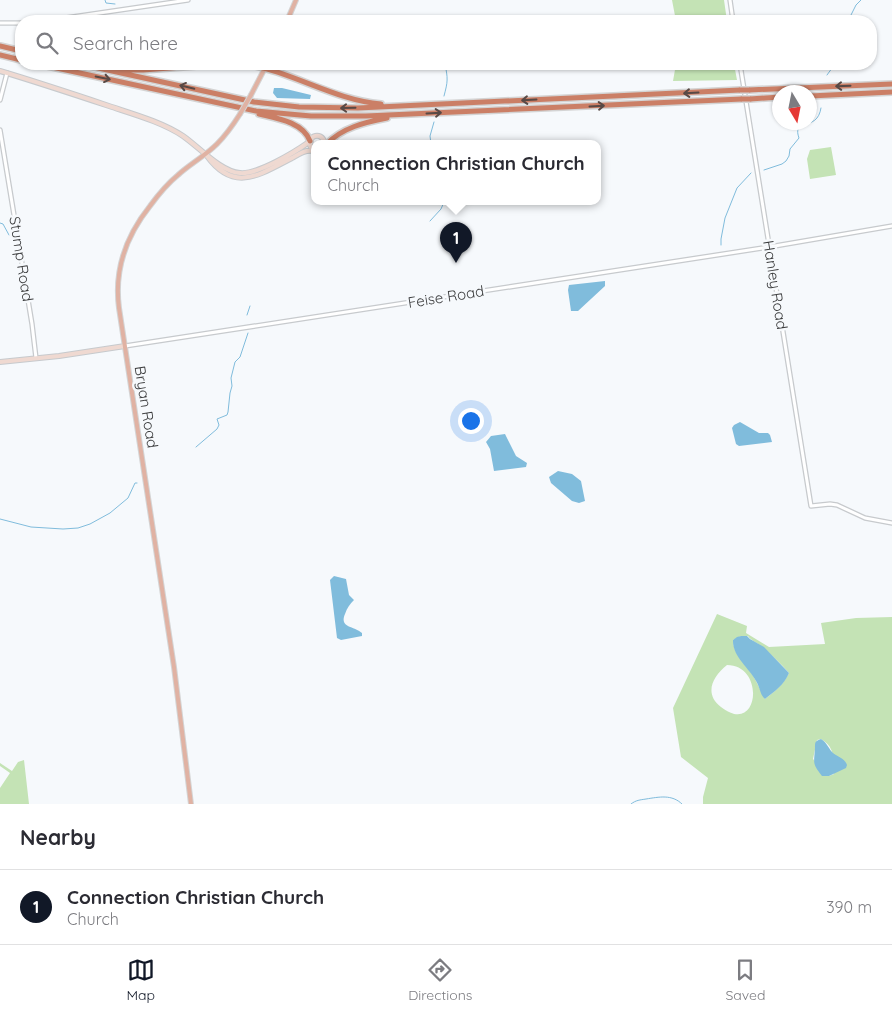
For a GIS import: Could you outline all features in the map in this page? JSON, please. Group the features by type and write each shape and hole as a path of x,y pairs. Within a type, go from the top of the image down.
{"highway":[{"path":"0,46 15,50"},
{"path":"0,55 15,59"},
{"path":"66,70 227,105 266,112 311,116 350,117 772,98"},
{"path":"107,70 264,103 330,108 892,84"},
{"path":"276,70 355,100 396,106"},
{"path":"817,96 892,92"},
{"path":"227,105 291,123 306,133 309,141"},
{"path":"331,140 358,126 406,114"}],"main road":[{"path":"291,0 293,10"},
{"path":"290,15 296,0"},
{"name":"Bryan Road","path":"192,804 172,653 119,308 120,263 127,242 139,220 177,175 205,154 224,136 240,114 264,70"},
{"path":"0,71 136,115 170,129 184,136 226,169 236,173 256,171 280,160 296,151 313,137 319,136 324,140"},
{"path":"309,141 311,147"},
{"path":"205,154 224,173 233,177 243,178 259,174 303,151 311,151"},
{"name":"Feise Road","path":"0,362 36,359 125,346"}],"street":[{"path":"86,15 188,0"},
{"path":"730,0 732,15"},
{"path":"0,23 15,23"},
{"name":"Hanley Road","path":"741,70 811,506 837,505 865,518 892,523"},
{"path":"0,100 8,74"},
{"name":"Stump Road","path":"0,130 36,359"},
{"name":"Feise Road","path":"125,346 769,247 892,226"}],"green space":[{"path":"672,0 724,0 726,15 675,15"},
{"path":"675,70 735,70 737,80 673,81"},
{"path":"831,147 836,175 810,179 807,159 810,150"},
{"path":"717,614 747,626 746,633 769,647 825,644 821,623 856,618 892,617 892,804 703,804 708,778 681,757 673,708","holes":["741,636 748,636 789,673 781,684 765,699 752,674 735,650 733,640","727,665 739,668 748,676 752,686 753,697 750,707 743,713 734,714 721,707 713,697 712,686 717,675","821,739 829,746 834,758 834,774 829,776 813,759 817,740"]},
{"path":"24,760 29,804 0,804 0,788 10,773 0,766 0,763 12,771 18,762"}],"water":[{"path":"274,88 311,95 310,99 277,98 273,93"},
{"path":"605,281 605,286 578,311 571,311 569,285"},
{"path":"740,422 759,433 768,433 772,442 739,446 736,444 732,428"},
{"path":"505,434 516,456 527,463 526,467 494,471 490,449 486,442 491,436"},
{"path":"558,471 572,474 581,481 585,501 579,503 572,501 551,483 549,477"},
{"path":"334,576 346,579 349,595 354,600 347,610 344,622 362,633 362,636 341,640 337,638 330,580"},
{"path":"741,636 747,636 764,647 789,673 782,684 765,699 753,676 733,646 733,640"},
{"path":"821,739 832,752 845,761 846,768 829,776 822,776 815,766 814,760 815,743"}],"waterway":[{"path":"105,0 106,3 115,4"},
{"path":"851,15 861,0"},
{"path":"444,96 447,80 446,70"},
{"path":"827,75 831,70"},
{"path":"764,170 786,161 790,149 799,138 799,128 801,125 815,120 821,108"},
{"path":"430,140 434,122"},
{"path":"721,245 725,218 737,188 751,173"},
{"path":"430,221 443,205"},
{"path":"0,223 3,224 9,235"},
{"path":"247,315 250,306"},
{"path":"196,447 217,429 219,425 217,419 227,415 232,386 231,378 235,362 240,357 248,333"},
{"path":"0,519 31,527 78,528 110,513 128,498 135,483 137,483"},
{"path":"631,804 640,800 665,797 674,799 682,804"}],"place":[{"name":"Connection Christian Church","path":"456,263"}]}
